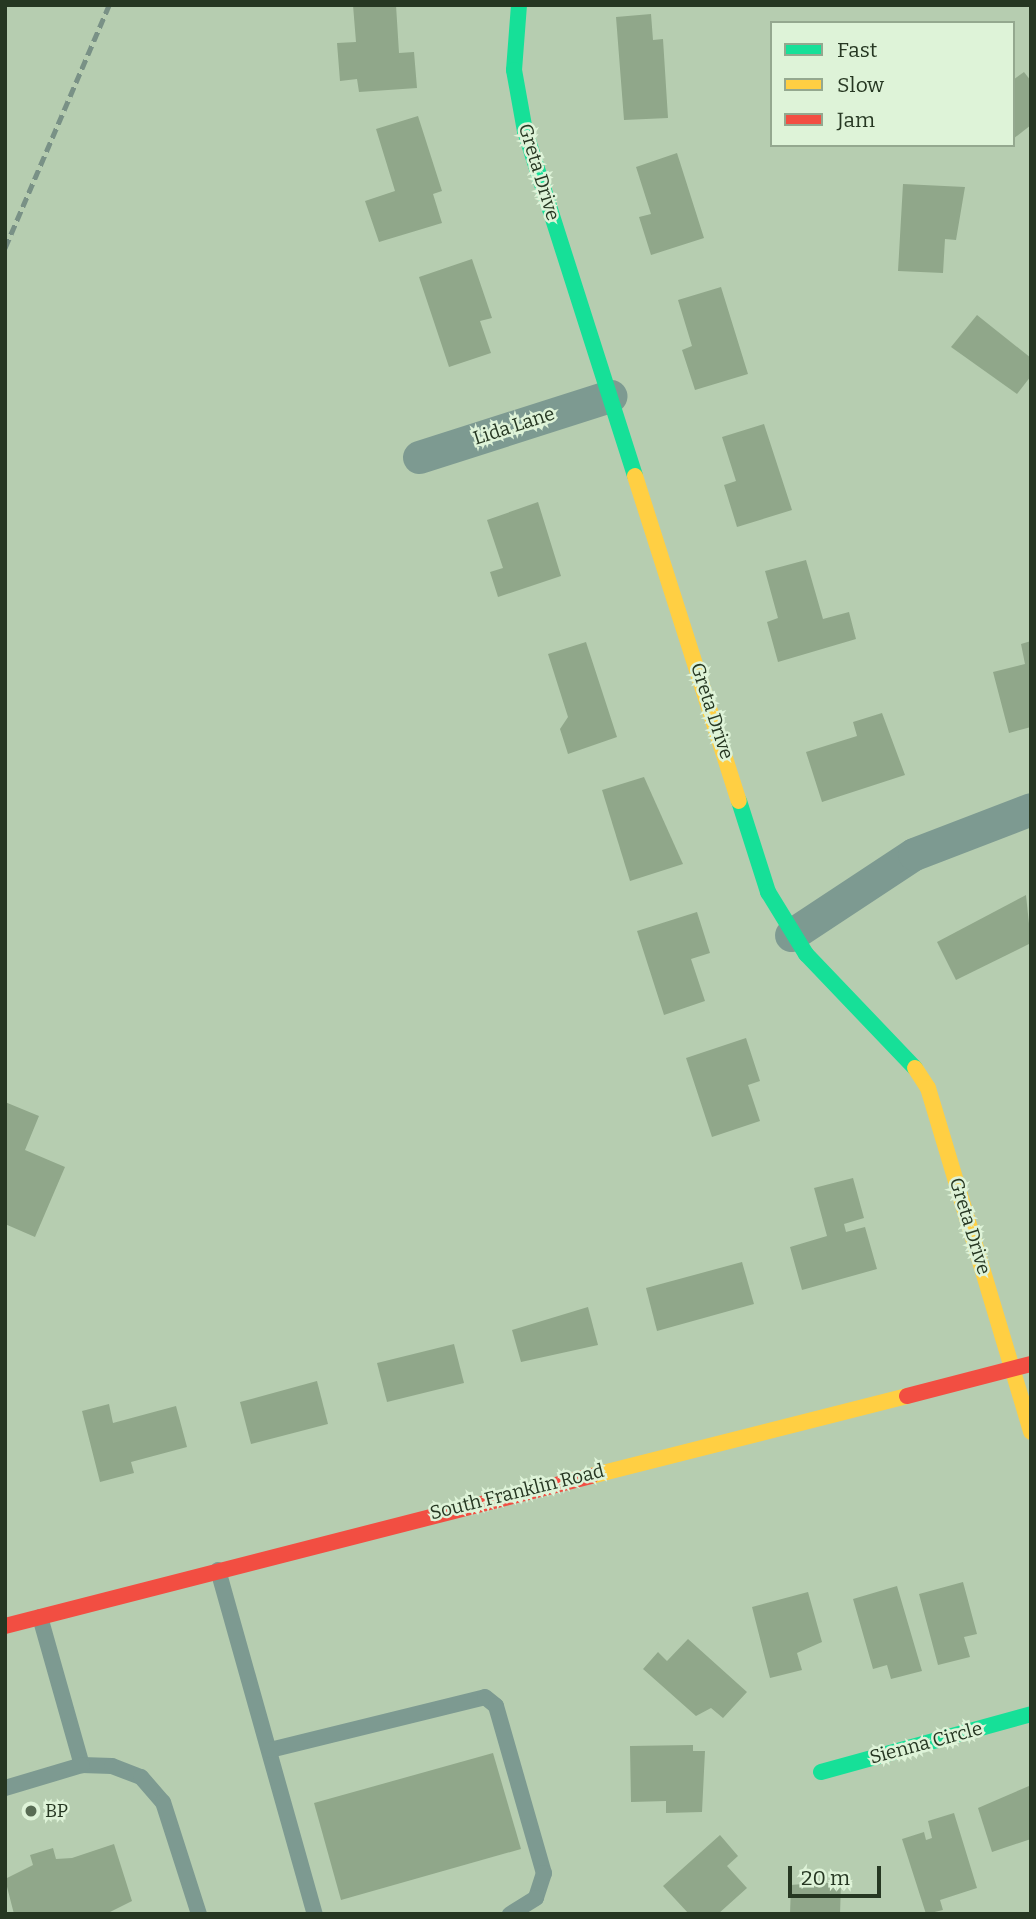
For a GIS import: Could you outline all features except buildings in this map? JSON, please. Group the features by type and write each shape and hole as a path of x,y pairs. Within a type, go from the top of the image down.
{"street":[{"name":"Greta Drive","path":"519,5 514,70 525,131 768,892 791,935 909,1058 928,1088 1031,1432"},
{"name":"Lida Lane","path":"419,457 610,396"},
{"path":"791,935 926,848 1031,809"},
{"name":"South Franklin Road","path":"5,1626 1031,1364"},
{"name":"Sienna Circle","path":"821,1772 1031,1714"}],"lane":[{"path":"218,1570 316,1914"},
{"path":"40,1617 82,1765"},
{"path":"270,1750 469,1698 485,1697 496,1706 544,1873 536,1898 514,1913"},
{"path":"5,1788 82,1765 141,1777 163,1802 199,1914"}],"railway":[{"path":"5,248 109,5"}],"traffic: fast":[{"path":"519,5 514,70 525,131 635,476"},
{"path":"739,801 768,892 806,954 915,1068"},
{"path":"821,1772 1031,1714"}],"traffic: slow":[{"path":"635,476 739,801"},
{"path":"915,1068 928,1088 1031,1432"},
{"path":"591,1476 907,1396"}],"traffic: jam":[{"path":"907,1396 1031,1364"},
{"path":"5,1626 591,1476"}],"place":[{"name":"BP","path":"31,1811"}]}
